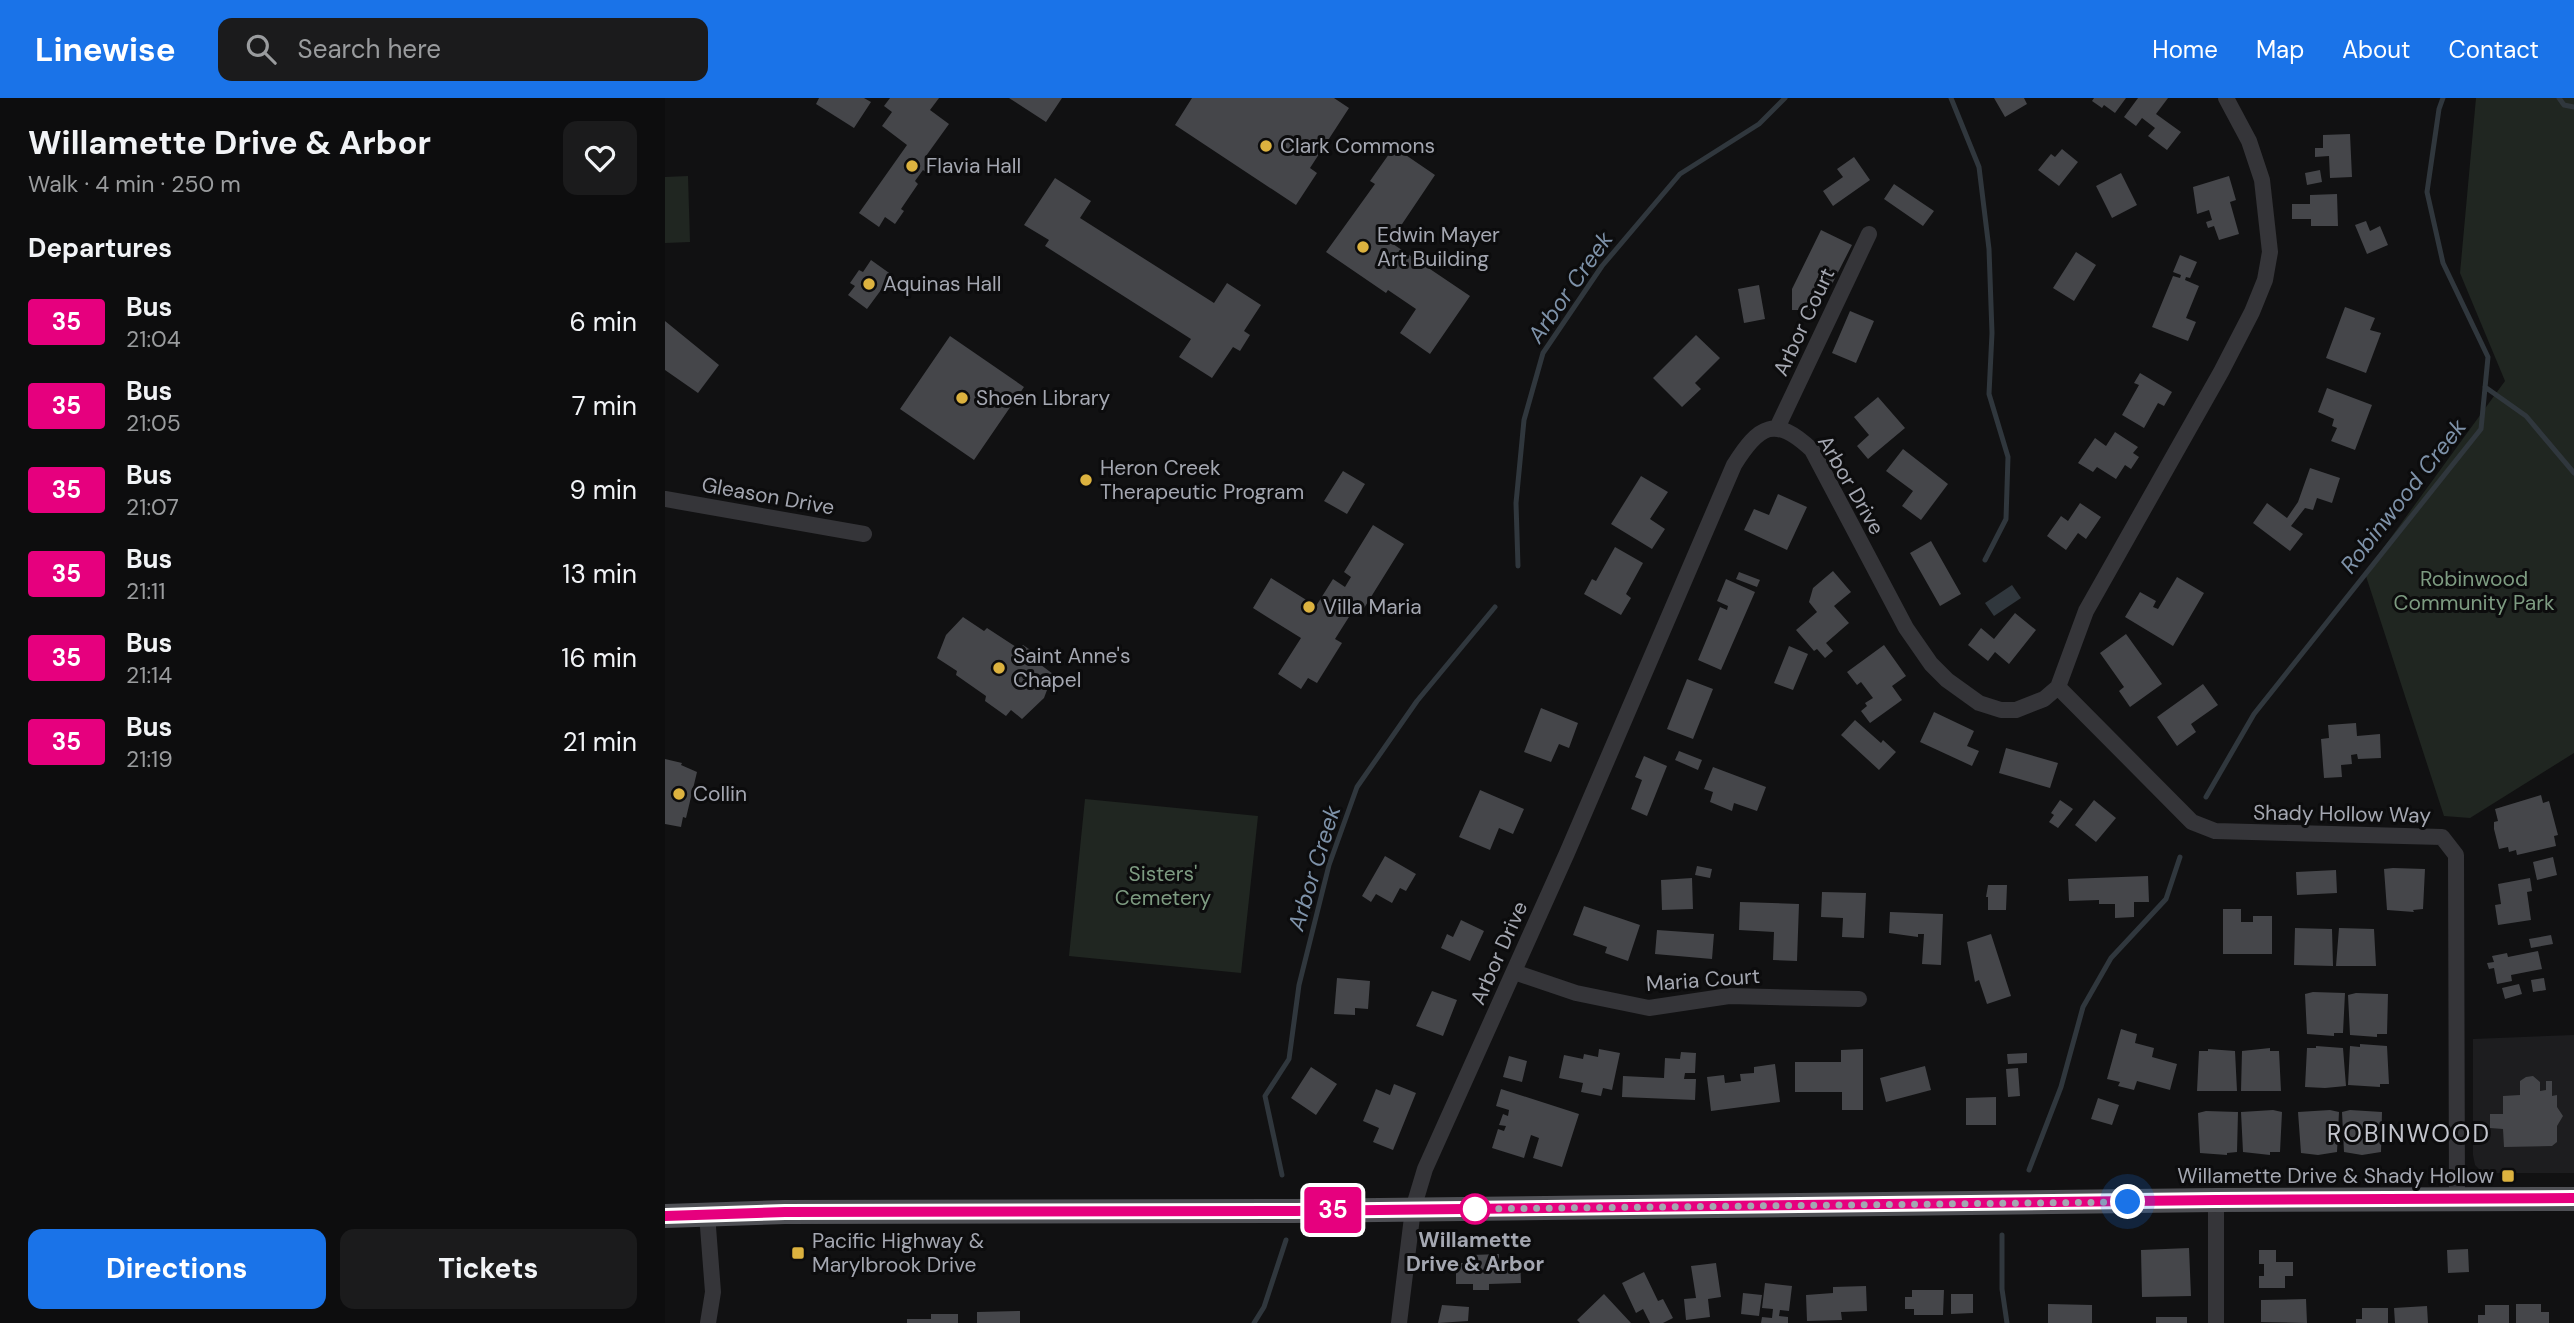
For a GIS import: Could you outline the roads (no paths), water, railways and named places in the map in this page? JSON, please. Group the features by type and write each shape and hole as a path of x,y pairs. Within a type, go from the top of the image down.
{"main road":[{"path":"665,1216 2216,1200 2574,1199"}],"street":[{"path":"2058,687 2086,611 2221,372 2265,280 2270,252 2262,180 2249,141 2226,98"},
{"name":"Arbor Court","path":"1777,428 1869,234"},
{"name":"Arbor Drive","path":"1399,1323 1413,1209 1425,1169 1514,972 1734,465 1752,439 1768,430 1785,429 1797,435 1812,450 1906,628 1931,664 1947,680 1979,703 2001,710 2027,708 2058,687"},
{"name":"Gleason Drive","path":"665,499 864,534"},
{"name":"Shady Hollow Way","path":"2058,687 2192,822 2225,832 2442,837 2456,855 2456,1199"},
{"name":"Maria Court","path":"1514,972 1576,993 1627,1005 1649,1007 1728,996 1859,999"},
{"path":"2216,1200 2216,1323"},
{"path":"707,1214 713,1292 708,1323"}],"waterway":[{"name":"Arbor Creek","path":"1518,566 1516,503 1524,420 1543,353 1602,266 1680,174 1759,124 1785,98"},
{"path":"1951,98 1979,167 1989,249 1992,333 1989,394 2008,457 2006,519 1985,560"},
{"name":"Robinwood Creek","path":"2206,797 2254,714 2481,429 2488,357 2443,263 2427,192 2443,98"},
{"path":"2559,98 2564,105 2574,107"},
{"path":"2485,387 2526,416 2574,473"},
{"name":"Arbor Creek","path":"1282,1175 1265,1096 1289,1059 1299,985 1329,865 1357,787 1417,701 1495,607"},
{"name":"Robinwood Creek","path":"2029,1170 2061,1087 2083,1007 2111,958 2166,899 2180,857"},
{"name":"Robinwood Creek","path":"2002,1235 2002,1289 2007,1323"},
{"name":"Arbor Creek","path":"1254,1323 1264,1307 1286,1240"}],"place":[{"name":"Clark Commons","path":"1266,146"},
{"name":"Flavia Hall","path":"912,166"},
{"name":"Edwin Mayer Art Building","path":"1363,247"},
{"name":"Aquinas Hall","path":"869,284"},
{"name":"Shoen Library","path":"962,398"},
{"name":"Heron Creek Therapeutic Program","path":"1086,480"},
{"name":"Villa Maria","path":"1309,607"},
{"name":"Saint Anne's Chapel","path":"999,668"},
{"name":"Collin","path":"679,794"},
{"name":"Willamette Drive & Shady Hollow","path":"2508,1176"},
{"name":"Willamette Drive & Arbor","path":"1475,1209"},
{"name":"Pacific Highway & Marylbrook Drive","path":"798,1253"}],"district":[{"name":"ROBINWOOD","path":"2409,1133"}],"park label":[{"name":"Robinwood Community Park","path":"2474,591"},
{"name":"Sisters' Cemetery","path":"1163,886"}]}
